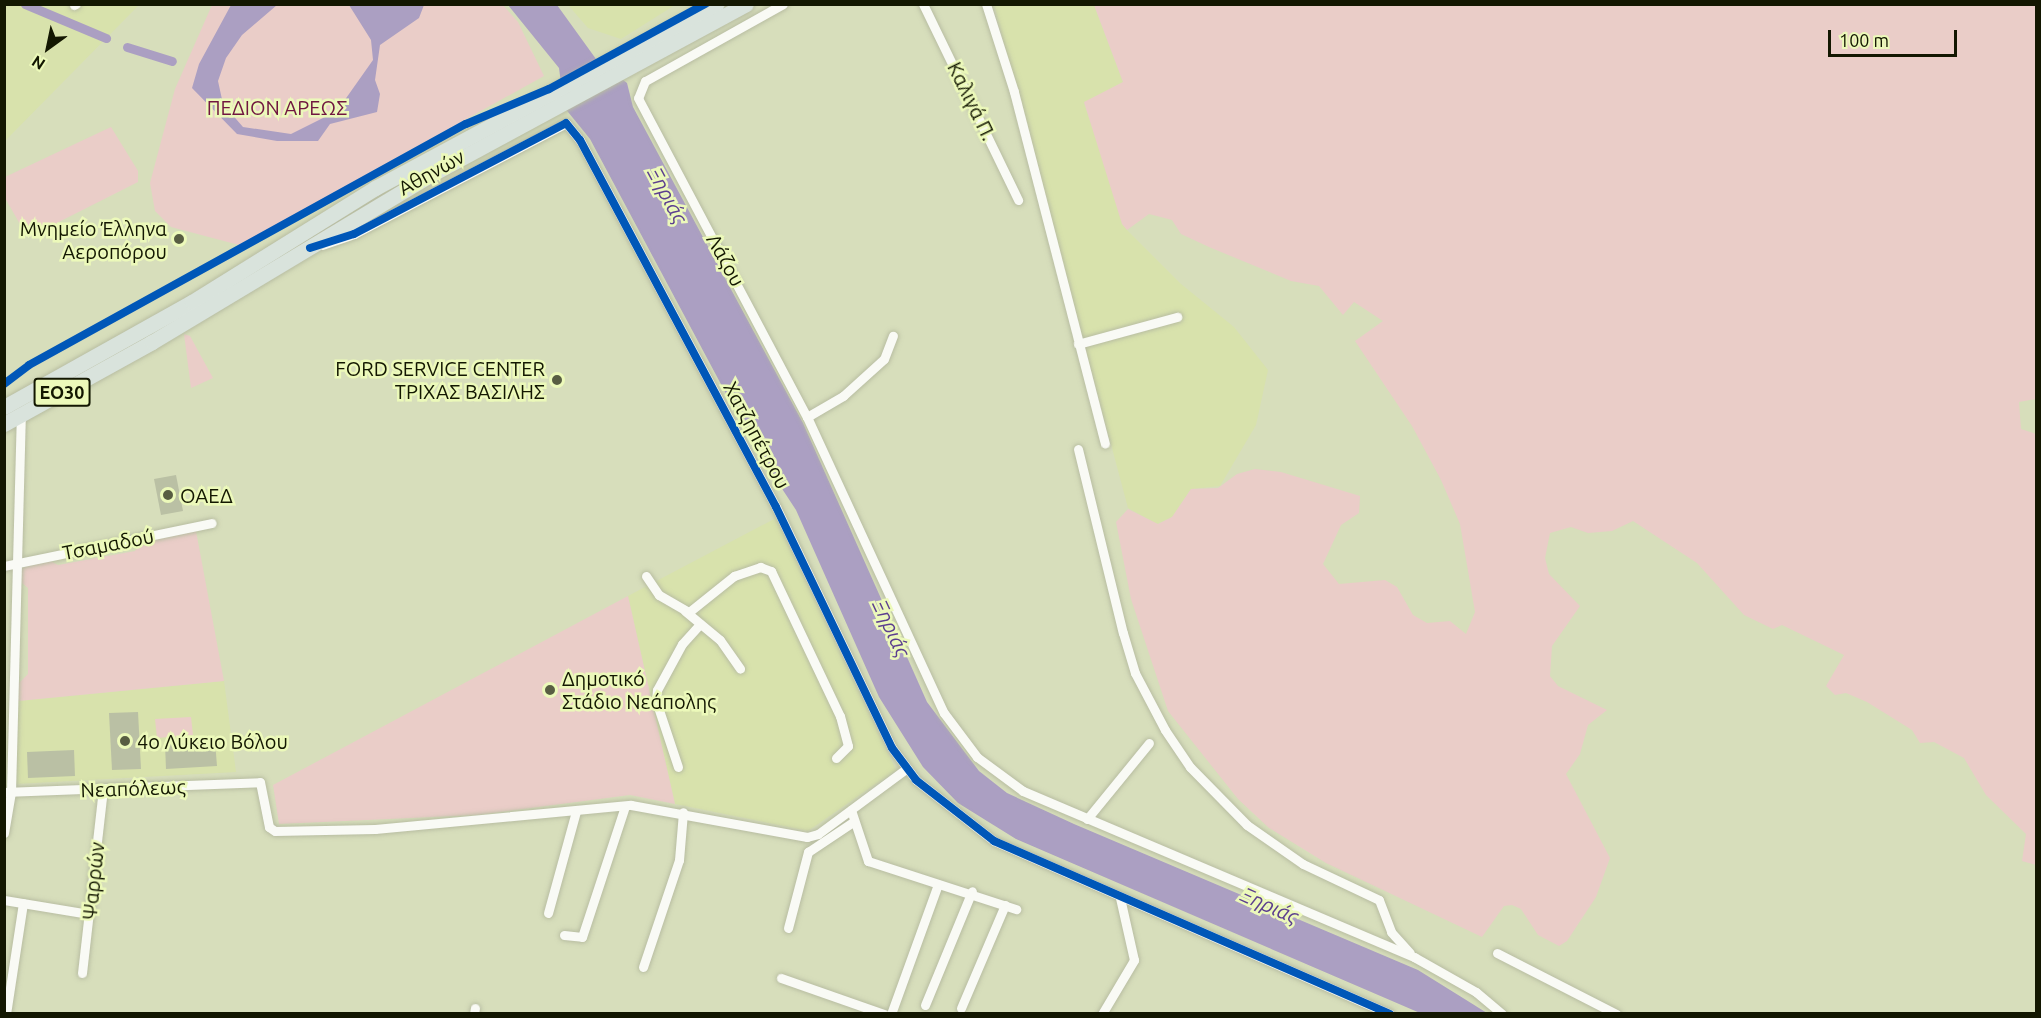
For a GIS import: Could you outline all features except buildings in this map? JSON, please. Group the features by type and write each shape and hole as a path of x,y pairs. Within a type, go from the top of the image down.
{"main road":[{"name":"Αθηνών","path":"618,67 717,4"},
{"name":"Αθηνών","path":"4,407 192,302 375,188 746,4"},
{"name":"Αθηνών","path":"4,424 310,248 555,100"}],"street":[{"name":"Λάζου","path":"783,4 642,84 638,98 807,417 944,713 977,757 1004,780 1087,819 1414,957"},
{"name":"Καλιγά Π.","path":"923,4 1018,200"},
{"path":"986,4 1040,190 1077,344 1105,443"},
{"name":"Αθηνών","path":"310,248 354,234 566,123"},
{"name":"Χατζηπέτρου","path":"566,123 580,140 776,507 906,769"},
{"path":"1077,344 1177,317"},
{"path":"807,417 843,396 884,359 893,336"},
{"path":"4,832 8,792 9,711 15,637 21,415"},
{"path":"1078,449 1135,673 1165,729 1198,776 1246,825 1303,864 1379,900 1391,932 1414,957 1476,992 1502,1014"},
{"name":"Τσαμαδού","path":"4,566 212,523"},
{"path":"685,611 734,576 760,567 771,571 840,716 848,746 836,758"},
{"path":"646,576 659,596 685,611 720,640 740,669"},
{"path":"678,767 656,701 657,690 682,644 700,624"},
{"path":"4,638 15,637"},
{"path":"1087,819 1149,743"},
{"path":"548,913 576,811 625,806 683,812 807,837 850,810 906,769 973,829 1120,898 1390,1014"},
{"name":"Νεαπόλεως","path":"8,792 260,782 269,827 275,831 375,829 576,811"},
{"name":"Ψαρρών","path":"82,973 103,790"},
{"path":"564,936 582,937 625,806"},
{"path":"850,810 868,861 938,884 972,891 1016,909"},
{"path":"643,967 679,860 683,812"},
{"path":"788,928 808,852 853,822"},
{"path":"891,1014 938,884"},
{"path":"925,1005 972,891"},
{"path":"1102,1014 1134,960 1120,898"},
{"path":"4,900 89,914"},
{"path":"6,1014 23,903"},
{"path":"961,1008 1005,905"},
{"path":"1497,953 1616,1014"},
{"path":"781,978 884,1014"}],"shaded area":[{"path":"5,5 139,5 5,141"},
{"path":"568,5 675,5 621,39 588,28"},
{"path":"994,5 1094,5 1123,82 1084,103 1127,230 1181,284 1234,327 1268,370 1256,425 1220,486 1191,489 1172,517 1157,524 1128,508"},
{"path":"776,518 896,770 808,831 675,804 628,596"},
{"path":"224,681 236,772 16,784 18,701"}],"green space":[{"name":"ΠΕΔΙΟΝ ΑΡΕΩΣ","path":"212,5 503,5 518,22 544,76 239,245 171,227 155,211 150,183 175,89"},
{"path":"1094,5 2036,5 2036,399 2019,402 2021,429 2036,434 2036,865 2022,861 2026,834 1986,795 1964,758 1934,742 1920,743 1912,730 1867,702 1846,693 1835,695 1826,686 1844,655 1782,625 1773,629 1744,615 1697,563 1633,521 1612,531 1588,533 1571,527 1550,533 1545,558 1549,574 1580,606 1552,646 1550,676 1558,686 1607,710 1588,725 1580,754 1566,774 1610,858 1596,897 1567,941 1559,946 1538,935 1521,909 1512,905 1504,906 1482,937 1326,863 1269,828 1238,799 1168,711 1131,599 1116,522 1128,509 1158,524 1172,517 1191,489 1218,488 1237,474 1255,469 1281,472 1360,496 1359,513 1341,525 1323,564 1339,584 1385,580 1397,587 1413,615 1427,623 1450,621 1466,634 1475,612 1460,524 1441,480 1412,426 1355,341 1383,321 1354,302 1343,315 1319,286 1291,281 1209,247 1181,234 1172,220 1149,214 1127,230 1122,224 1084,102 1123,82"},
{"path":"111,127 138,171 138,182 31,236 24,231 5,198 5,177"},
{"path":"184,334 190,336 213,378 191,388"},
{"path":"196,531 224,681 18,701 19,683 28,674 28,588 22,583 22,563 47,559 58,565 135,551 141,541"},
{"name":"Δημοτικό Στάδιο Νεάπολης","path":"628,596 675,804 630,795 477,815 279,824 273,785"},
{"path":"191,717 193,735 157,738 155,719"}],"water":[{"path":"231,5 277,5 242,35 226,58 218,81 223,104 243,127 291,134 337,111 373,60 371,40 349,5 424,5 419,18 380,45 375,80 380,94 377,112 330,124 318,141 277,141 237,134 192,88 199,64"},
{"name":"Ξηριάς","path":"508,5 557,5 596,59 627,83 633,107 803,423 927,702 979,771 1007,793 1074,824 1418,970 1487,1013 1420,1013 1016,839 958,803 923,767 879,697 796,510 754,446 590,139 564,107 559,68"}],"waterway":[{"path":"25,4 106,38"},
{"path":"127,47 172,61"}],"cycle path":[{"path":"4,384 29,365 466,124 549,89 705,4"},
{"path":"310,248 354,234 566,123 580,140 776,507 892,748 916,780 994,841 1390,1014"}],"place":[{"name":"Μνημείο Έλληνα Αεροπόρου","path":"179,239"},
{"name":"FORD SERVICE CENTER ΤΡΙΧΑΣ ΒΑΣΙΛΗΣ","path":"557,380"},
{"name":"ΟΑΕΔ","path":"168,495"},
{"name":"Δημοτικό Στάδιο Νεάπολης","path":"550,690"},
{"name":"4ο Λύκειο Βόλου","path":"125,741"}]}
